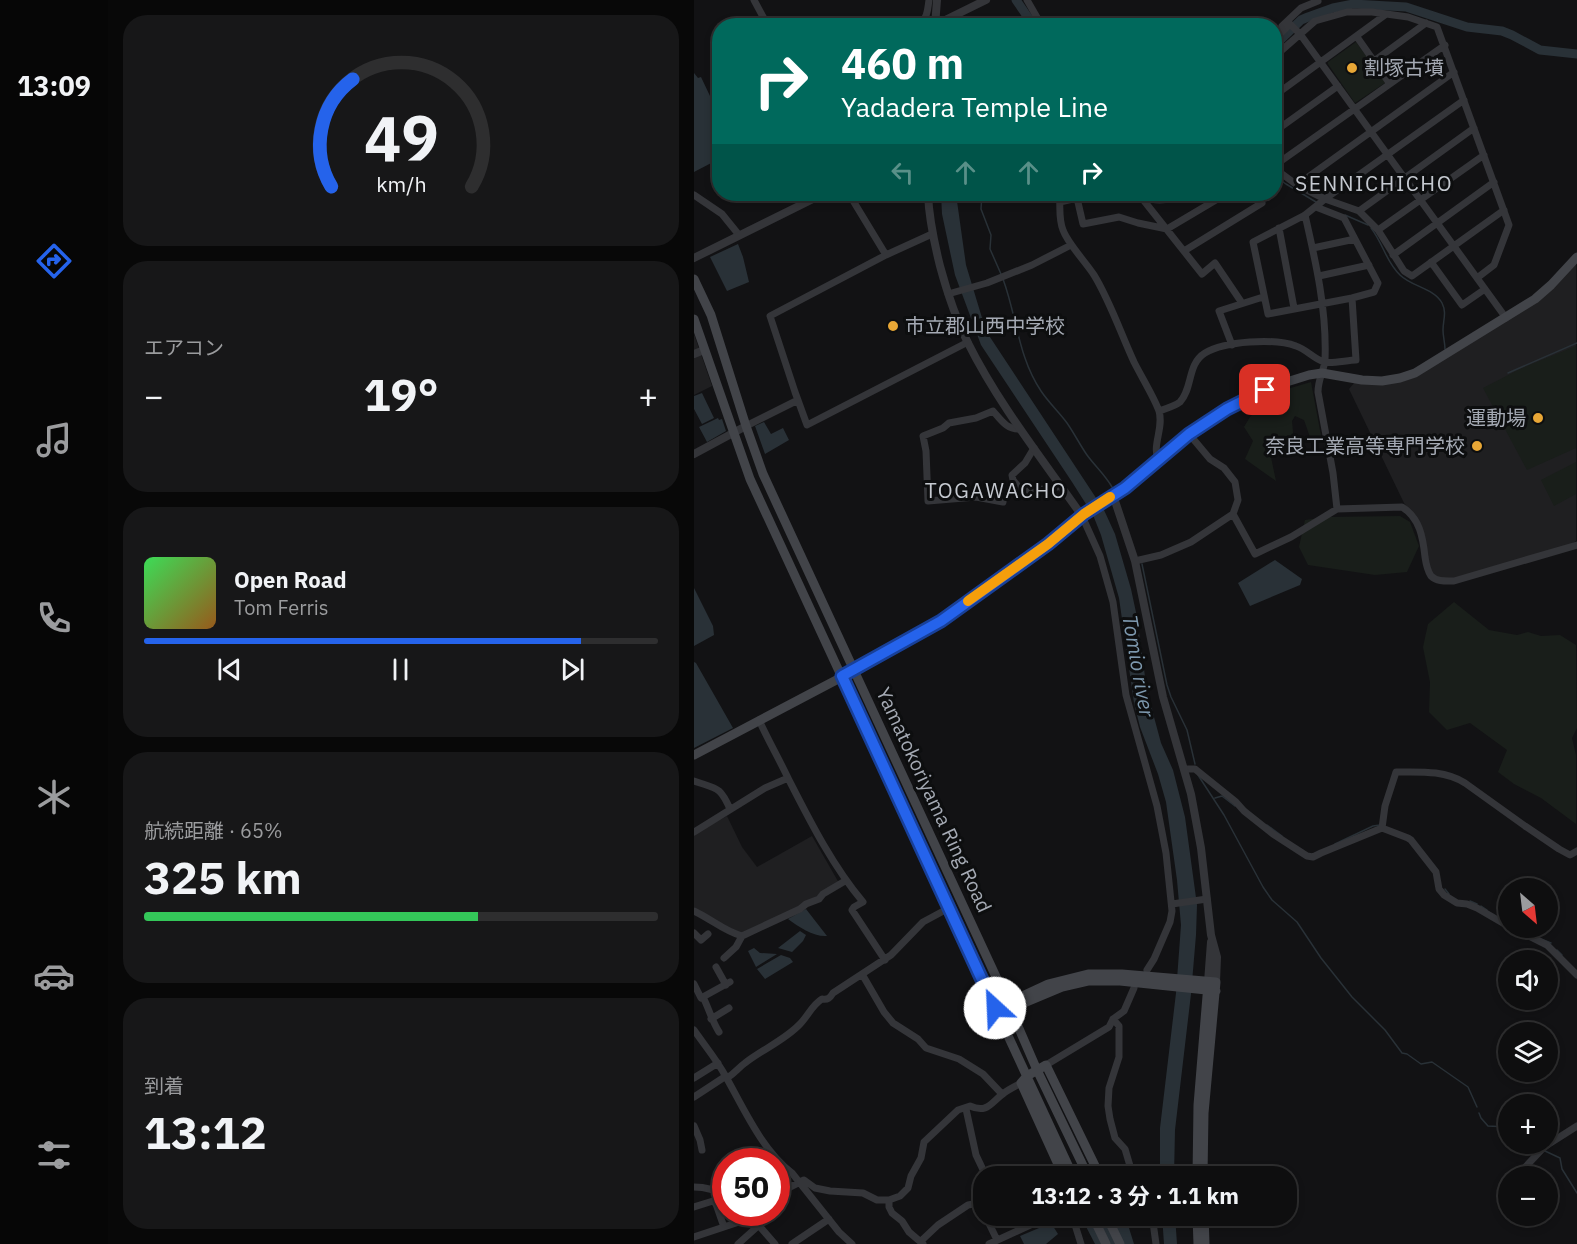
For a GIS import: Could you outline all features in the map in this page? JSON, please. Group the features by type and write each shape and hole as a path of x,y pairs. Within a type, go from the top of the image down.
{"main road":[{"path":"694,755 941,621 1048,544 1083,515 1125,488 1189,434 1227,409 1253,395 1287,382 1322,373 1382,381 1400,378 1421,370 1535,299 1576,257"},
{"name":"Yamatokoriyama Ring Road","path":"694,279 712,315 763,474 1010,1006 1042,1068 1084,1166"},
{"name":"Yamatokoriyama Ring Road","path":"694,319 750,479 997,1011 1024,1079 1078,1166"},
{"path":"997,1011 1048,984 1088,974 1122,974 1207,986"},
{"path":"1197,1166 1198,1105 1207,986"},
{"path":"1203,1166 1207,986"},
{"path":"1024,1079 1042,1068"},
{"name":"Yamatokoriyama Ring Road","path":"1042,1068 1078,1166"},
{"path":"1097,1226 1106,1244"},
{"path":"1111,1226 1120,1244"},
{"path":"1197,1226 1198,1244"},
{"path":"1204,1226 1205,1244"}],"street":[{"path":"754,0 764,18"},
{"path":"924,18 929,0"},
{"path":"935,18 937,0"},
{"path":"949,18 986,0"},
{"path":"1027,0 1037,18"},
{"path":"1282,27 1301,8 1317,0"},
{"path":"1282,49 1315,21 1347,12 1372,12 1408,17 1437,27 1509,225 1494,265 1477,278"},
{"path":"1282,90 1385,15"},
{"path":"1374,61 1426,23"},
{"path":"1282,32 1290,24 1322,62 1506,318"},
{"path":"1357,37 1390,84"},
{"path":"1282,161 1445,45"},
{"path":"1297,185 1454,72"},
{"path":"1282,126 1338,86"},
{"path":"1316,207 1344,218 1378,282 1374,292 1268,314 1253,242 1305,215 1326,199 1464,100"},
{"path":"1359,210 1474,128"},
{"path":"1378,230 1484,155"},
{"path":"1282,173 1297,185 1326,199 1359,210 1378,230 1404,271 1412,276 1504,210"},
{"path":"1393,255 1494,182"},
{"path":"694,195 722,214 739,235"},
{"path":"694,258 809,201"},
{"path":"853,201 886,255"},
{"path":"929,201 932,234 968,342 985,375 1020,429 1083,515 1100,556 1114,602 1126,695 1157,806 1172,904 1170,922 1147,970"},
{"path":"1064,201 1060,202 1059,217 1063,231 1101,288 1159,411 1160,425 1155,453 1158,460"},
{"path":"1078,201 1083,224 1118,217 1167,229 1213,201"},
{"path":"1144,201 1202,274 1215,263 1242,303"},
{"path":"1184,251 1262,203 1260,201"},
{"path":"1305,215 1319,276 1322,303 1325,363 1318,382 1318,392 1333,473 1337,509"},
{"path":"1279,228 1294,308"},
{"path":"932,234 770,315 807,425 968,342"},
{"path":"1313,248 1355,239"},
{"path":"951,293 1032,265 1071,245"},
{"path":"1431,262 1462,305 1485,289"},
{"path":"1319,276 1369,266"},
{"path":"1232,345 1219,310 1263,297"},
{"path":"1159,411 1179,403 1201,356 1216,348 1267,340 1296,346 1325,363 1356,360 1352,298"},
{"path":"694,354 704,350"},
{"path":"694,454 798,400"},
{"path":"1003,502 976,497 928,501 926,451 923,436 949,423 976,418 993,411 1006,426 1020,429"},
{"path":"1135,561 1161,555 1191,542 1233,514 1238,500 1235,482 1224,468 1210,459 1189,434"},
{"path":"1034,448 1025,464 1012,475 1013,480 1022,491 1061,486"},
{"path":"1110,497 1135,561 1163,697 1191,794 1201,848 1203,899 1217,957 1207,986"},
{"path":"1233,514 1255,554 1291,537 1337,509 1402,507 1410,512 1419,526 1431,576 1442,581 1454,581 1576,545"},
{"path":"759,720 801,806 846,881 863,902 852,910 885,960"},
{"path":"1184,769 1195,769 1273,834 1307,856 1313,856 1382,828 1411,840 1436,872 1439,889 1444,895 1457,903 1477,908 1498,919"},
{"path":"1382,828 1385,806 1396,772 1441,773 1456,777 1559,849 1570,855 1576,851"},
{"path":"694,832 765,788 788,778"},
{"path":"694,781 723,793 730,809"},
{"path":"724,958 736,947 742,936 819,899 823,894 846,881"},
{"path":"1172,904 1203,899"},
{"path":"694,1097 735,1073 743,1064 790,1033 800,1025 815,1003 830,998 833,993 885,960 924,922 949,908"},
{"path":"695,915 742,936"},
{"path":"694,933 701,940 708,934"},
{"path":"1533,938 1547,945 1576,975"},
{"path":"703,997 728,983 716,968"},
{"path":"862,974 893,1023 918,1039 926,1048 959,1059 983,1074 1002,1094"},
{"path":"694,984 709,1008 711,1018 719,1032"},
{"path":"1042,1068 1109,1027 1113,1019 1124,1011 1134,988"},
{"path":"711,1018 729,1008"},
{"path":"1113,1019 1119,1026 1119,1057 1109,1088 1109,1113 1115,1138 1125,1149 1130,1166"},
{"path":"694,1030 718,1063 752,1125 852,1244"},
{"path":"694,1078 718,1063"},
{"path":"790,1187 804,1180 815,1188 863,1193 877,1200 889,1200 900,1196 908,1188 911,1176 921,1158 924,1142 958,1110 970,1106 984,1109 1024,1079"},
{"path":"966,1109 976,1155 981,1166"},
{"path":"694,1126 702,1150"},
{"path":"1527,1166 1543,1149 1576,1126"},
{"path":"694,1187 712,1189"},
{"path":"889,1200 892,1213 922,1243 938,1225 973,1204"},
{"path":"694,1207 713,1201 724,1227"},
{"path":"792,1244 829,1219"},
{"path":"694,1237 727,1226"},
{"path":"738,1244 758,1226 775,1244"},
{"path":"992,1226 1002,1241"},
{"path":"989,1244 1002,1241 1031,1226"},
{"path":"1072,1244 1080,1241 1075,1226"},
{"path":"1154,1226 1156,1244"}],"shaded area":[{"path":"1356,42 1385,83 1355,103 1328,62"},
{"name":"奈良工業高等専門学校","path":"1576,262 1576,541 1570,545 1460,578 1442,579 1432,574 1415,517 1404,503 1349,389 1355,382 1383,385 1506,320"},
{"path":"694,334 712,386 694,395"},
{"name":"運動場","path":"1576,346 1576,448 1527,470 1483,388 1520,369"},
{"path":"1311,382 1322,441 1312,443 1304,420 1295,416 1292,421 1294,443 1271,457 1276,481 1245,459 1253,441 1244,427 1258,410 1256,401 1270,394"},
{"path":"1576,462 1576,494 1554,506 1541,480"},
{"path":"1400,516 1410,522 1419,546 1407,572 1375,575 1308,565 1299,547 1305,520 1326,517"},
{"path":"1454,602 1489,630 1517,635 1528,632 1541,636 1560,635 1576,645 1577,728 1572,738 1576,755 1576,824 1541,798 1514,784 1498,772 1507,750 1470,723 1447,730 1429,712 1430,682 1423,647 1428,624"},
{"path":"727,816 742,847 757,867 812,836 839,883 793,910 741,933 694,910 694,834"}],"water":[{"path":"694,73 698,78 701,77 712,100 712,163 694,172"},
{"name":"Tomio river","path":"941,201 957,201 966,265 986,331 1104,510 1115,534 1131,589 1146,684 1161,743 1173,770 1185,817 1197,905 1191,994 1175,1130 1174,1166 1160,1166 1160,1128 1176,993 1181,925 1177,880 1166,802 1134,703 1119,598 1093,515 981,345 955,275"},
{"path":"738,244 749,282 727,291 710,257"},
{"path":"702,393 714,418 702,424 694,409 694,396"},
{"path":"718,418 722,419 726,431 707,442 699,427"},
{"path":"764,422 771,434 783,428 789,440 765,454 755,426"},
{"path":"1275,560 1302,579 1300,585 1250,606 1238,583"},
{"path":"694,588 713,626 714,635 694,646"},
{"path":"694,662 733,728 694,748"},
{"path":"806,909 827,936 812,933 788,919"},
{"path":"800,931 806,935 792,952 778,948"},
{"path":"754,948 760,953 777,954 756,967 748,951"},
{"path":"781,955 790,958 793,962 765,979 757,969"},
{"path":"1044,1226 1053,1226 1058,1234 1046,1244 1024,1244 1020,1236"},
{"path":"1086,1226 1129,1226 1134,1244 1095,1244"},
{"path":"1163,1226 1176,1226 1177,1244 1164,1244"}],"waterway":[{"path":"1016,0 1028,18"},
{"path":"1282,38 1301,20 1333,8 1353,4 1406,7 1467,27 1502,31 1540,50 1577,54"},
{"path":"1282,181 1316,202"},
{"path":"982,201 981,209 991,235 990,249 1001,274"},
{"path":"1345,215 1368,225"},
{"path":"1371,228 1391,264 1400,275 1434,294 1442,303 1445,313 1443,330 1445,349"},
{"path":"1003,279 1033,378 1112,487"},
{"path":"1508,373 1577,343"},
{"path":"1142,564 1167,685 1187,730 1195,764"},
{"path":"1198,775 1224,815 1272,900 1297,922 1321,958 1352,997 1385,1030 1402,1053 1421,1064 1432,1062 1468,1087 1477,1107"},
{"path":"1215,798 1222,796 1235,806"},
{"path":"1267,825 1282,836"},
{"path":"1335,844 1373,826 1380,825"},
{"path":"1445,889 1449,894"},
{"path":"1470,901 1477,904"},
{"path":"1481,906 1487,910"},
{"path":"1541,939 1551,943"},
{"path":"1558,951 1562,955"},
{"path":"1479,1113 1488,1126 1498,1126"},
{"path":"1551,1154 1560,1158 1562,1169 1577,1193"}],"slow traffic":[{"path":"968,601 1110,497"}],"place":[{"name":"割塚古墳","path":"1352,68"},
{"name":"市立郡山西中学校","path":"893,326"},
{"name":"運動場","path":"1538,418"},
{"name":"奈良工業高等専門学校","path":"1477,446"}],"district":[{"name":"SENNICHICHO","path":"1374,184"},
{"name":"TOGAWACHO","path":"996,491"}],"route":[{"path":"995,1008 842,676 941,621 1048,544 1084,514 1125,488 1189,434 1227,409 1265,390"}]}
